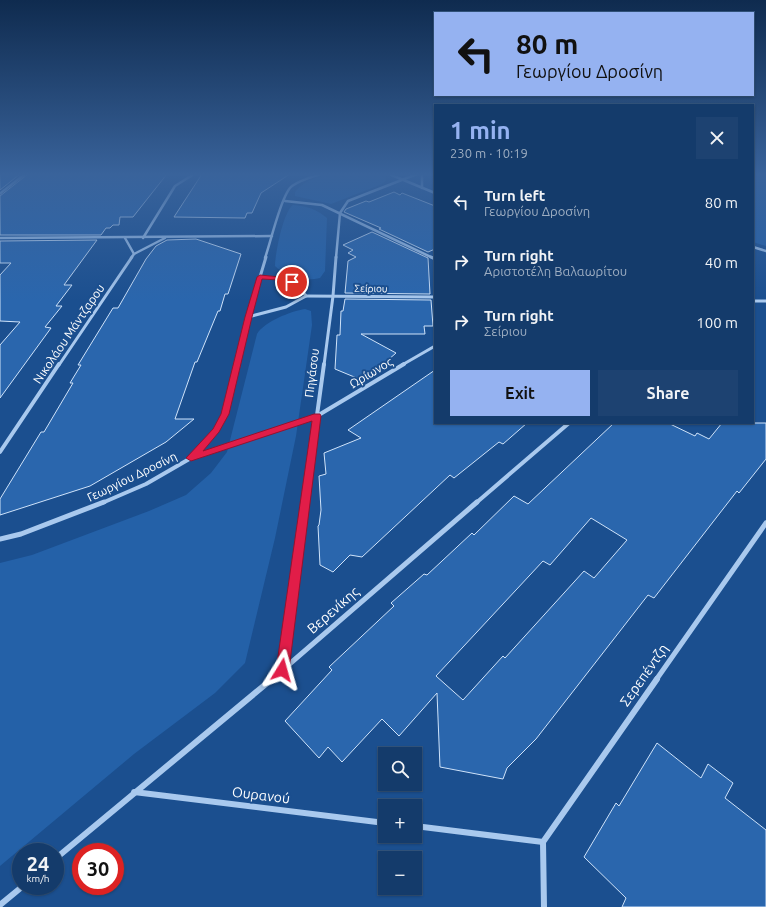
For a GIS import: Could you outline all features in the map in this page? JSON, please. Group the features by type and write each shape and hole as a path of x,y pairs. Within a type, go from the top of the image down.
{"street":[{"path":"143,238 156,216"},
{"path":"191,458 216,430 225,414 248,317 279,216"},
{"name":"Πηγάσου","path":"282,670 333,296 340,216"},
{"path":"345,216 434,259"},
{"path":"0,238 165,238 272,236"},
{"path":"126,238 134,254"},
{"name":"Νικολάου Μάντζαρου","path":"0,452 134,254 165,238"},
{"path":"754,247 766,251"},
{"path":"248,317 280,310 297,303 306,296 303,288 292,282 280,278 260,277"},
{"name":"Σείριου","path":"306,296 434,297"},
{"path":"754,301 766,301"},
{"name":"Ωρίωνος","path":"317,416 434,347"},
{"name":"Γεωργίου Δροσίνη","path":"0,539 21,534 84,511 146,484 191,458 317,416"},
{"name":"Βερενίκης","path":"64,851 282,670 568,424"},
{"name":"Σερεπέντζη","path":"542,842 766,523"},
{"name":"Ουρανού","path":"134,792 378,822"},
{"path":"422,827 542,842 544,907"},
{"path":"0,905 12,895"}],"shaded area":[{"path":"286,216 325,216 327,218 325,271 320,278 296,278 279,270 275,266 276,252"},
{"path":"754,216 766,216 766,246 754,242"},
{"path":"305,309 311,311 312,325 296,436 275,538 245,663 215,693 134,754 28,843 12,843 12,856 0,866 0,563 32,555 149,511 186,495 211,473 227,452 257,334 265,325 293,312"}],"building":[{"path":"0,216 134,216 120,217 119,225 113,225 110,228 106,228 101,235 0,235"},
{"path":"174,216 246,216 245,218"},
{"path":"354,216 434,216 434,249 428,252 379,229 381,228"},
{"path":"372,232 428,258 430,294 345,293 348,261 356,257 348,253 353,250 343,245"},
{"path":"196,239 241,254 228,294 225,294 220,311 218,311 197,362 195,362 175,419 194,419 166,442 90,486 0,515 0,499 41,432 44,432 73,383 70,383 81,365 78,365 113,308 118,308 146,259 156,246 167,240"},
{"path":"97,240 64,285 72,285 56,306 62,306 45,327 51,328 0,398 0,345 20,322 0,321 0,275 11,263 0,263 0,241"},
{"path":"345,299 431,300 433,326 424,326 425,334 361,334 396,353 364,381 335,369 337,335 340,335 341,311 343,311"},
{"path":"434,371 434,424 526,424 503,444 499,442 454,478 450,475 362,557 350,555 333,572 320,565 318,526 321,510 319,476 326,474 324,453 361,438 348,430"},
{"path":"766,423 766,459 739,493 737,491 654,598 648,595 536,739 507,768 503,779 440,767 437,693 399,736 382,719 342,762 328,747 319,758 285,721 332,670 329,667 394,606 391,603 424,574 427,575 472,533 474,535 514,496 528,504 613,424 670,424 695,436 697,433 709,439 721,424","holes":["591,518 627,540 594,578 584,571 505,658 503,656 463,700 436,676 543,561 550,565"]},
{"path":"657,743 701,778 708,764 733,783 725,798 766,830 766,907 622,907 626,898 584,857 616,803 619,806"}],"route":[{"path":"282,670 317,416 191,458 216,430 225,414 248,317 260,277 280,278 292,282"}]}
